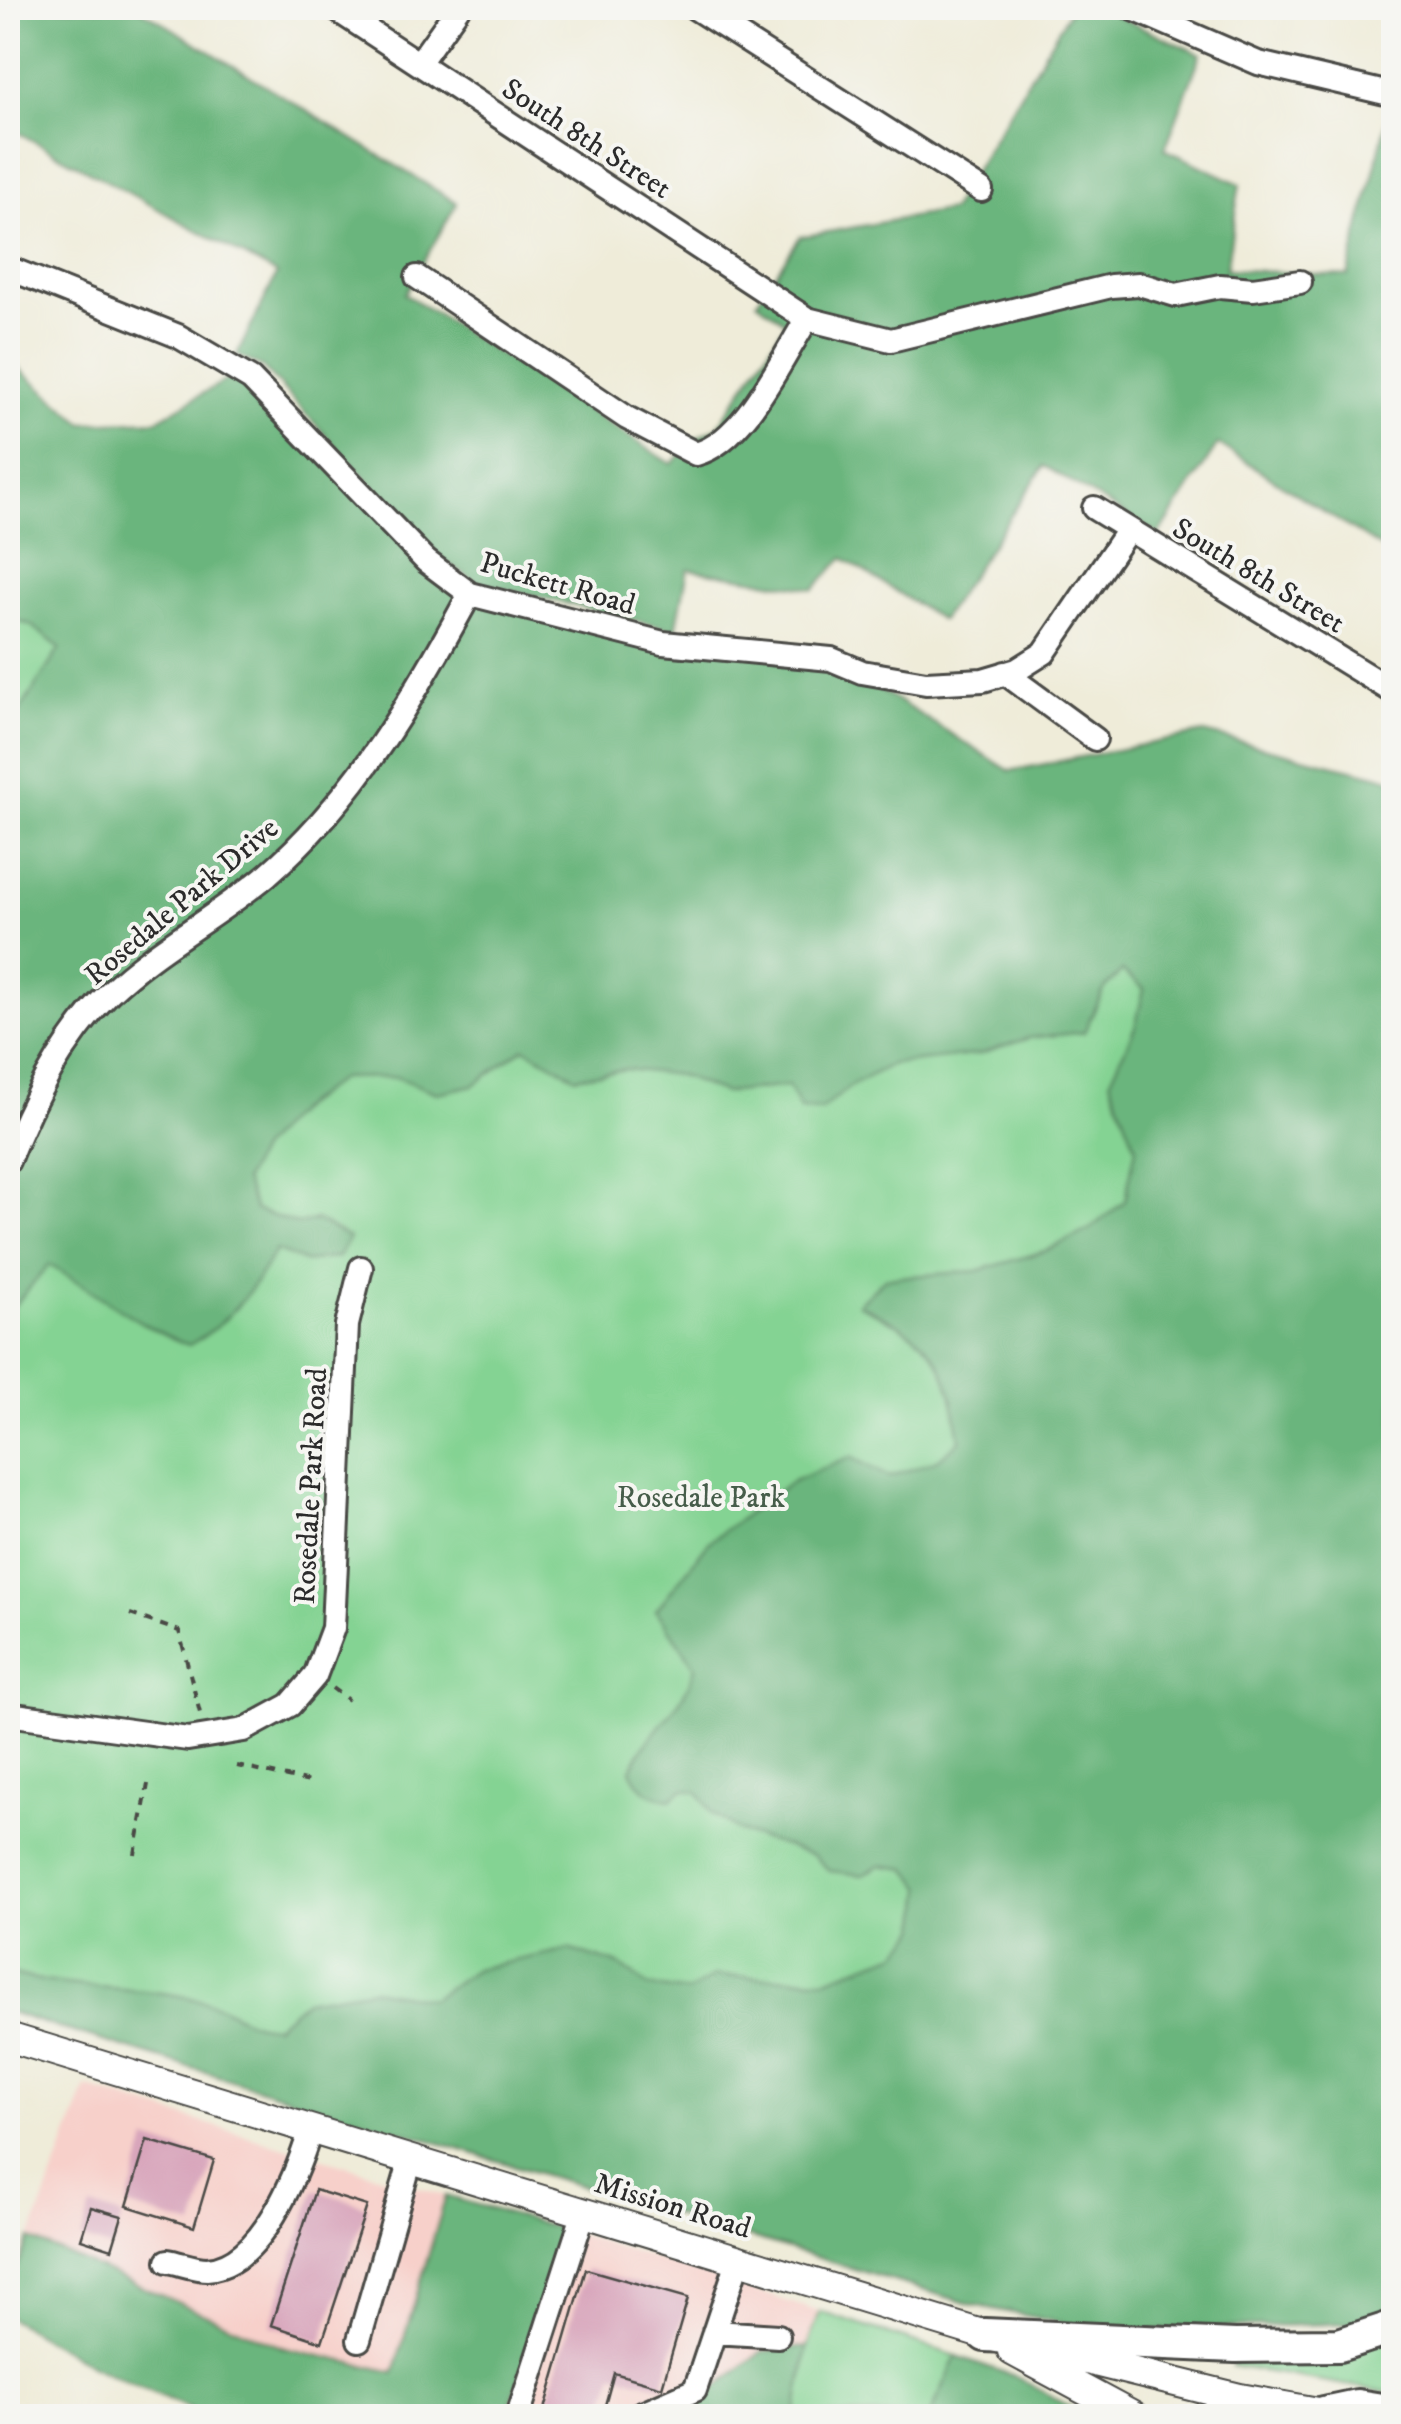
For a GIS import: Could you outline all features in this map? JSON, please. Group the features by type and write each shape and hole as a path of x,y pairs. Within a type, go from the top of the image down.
{"highway":[{"path":"985,2335 1235,2346 1339,2344 1394,2327"},
{"path":"1328,2415 1356,2406 1394,2412"}],"main road":[{"name":"Mission Road","path":"8,2037 985,2335 1202,2390 1328,2415"},
{"path":"985,2335 1134,2416"}],"street":[{"name":"South 8th Street","path":"334,8 807,319 891,340 1110,286 1139,284 1176,295 1220,286 1253,289 1300,282"},
{"path":"419,63 458,8"},
{"path":"695,8 981,190"},
{"path":"1132,8 1258,63 1394,96"},
{"name":"Puckett Road","path":"8,268 178,336 251,378 426,561 470,594 663,643 831,659 862,672 926,682 983,680 1005,674 1044,653 1128,530"},
{"path":"417,276 627,418 696,454 714,450 732,435 807,319"},
{"name":"South 8th Street","path":"1094,508 1394,692"},
{"name":"Rosedale Park Drive","path":"8,1161 38,1093 72,1040 110,993 267,874 356,782 412,700 470,594"},
{"path":"1005,674 1095,739"},
{"name":"Rosedale Park Road","path":"8,1714 188,1738 206,1736 244,1730 290,1704 317,1674 333,1628 347,1325 361,1268"},
{"path":"168,2261 205,2269 230,2263 247,2248 295,2181 311,2129"},
{"path":"360,2340 410,2159"},
{"path":"518,2416 584,2212"},
{"path":"635,2416 694,2390 738,2258"},
{"path":"714,2332 778,2336"}],"path":[{"path":"130,1614 178,1631 206,1736"},
{"path":"237,1766 314,1783"},
{"path":"135,1854 148,1784"}],"shaded area":[{"path":"86,2087 446,2196 394,2372 284,2348 30,2239"},
{"path":"568,2231 820,2312 807,2347 761,2351 680,2416 507,2416"}],"green space":[{"path":"8,8 139,8 457,203 405,294 672,464 697,438 718,427 786,323 757,301 800,237 951,210 1071,8 1099,8 1201,54 1165,149 1240,184 1226,269 1348,276 1389,111 1393,112 1393,539 1386,551 1218,444 1159,535 1044,466 941,620 843,558 814,589 688,569 676,630 477,582 441,559 263,368 237,355 277,274 8,127"},
{"name":"Rosedale Park","path":"8,359 83,423 157,420 238,373 426,561 525,610 831,659 1010,771 1204,733 1393,779 1394,1691 1380,1788 1394,1817 1393,2310 1353,2323 1106,2332 970,2304 8,2012 8,1972 57,1983 185,1997 219,2006 254,2023 275,2026 305,2000 372,1989 431,1999 476,1969 569,1949 620,1965 648,1986 688,1992 715,1976 826,1979 898,1953 918,1929 923,1888 907,1869 880,1865 863,1875 830,1871 813,1855 741,1832 712,1813 698,1792 684,1789 671,1799 663,1798 646,1791 638,1782 631,1770 646,1743 683,1695 695,1666 656,1610 710,1541 793,1481 851,1457 889,1477 938,1460 960,1441 950,1389 933,1354 904,1329 858,1304 885,1278 977,1271 1045,1251 1090,1229 1125,1201 1136,1147 1110,1081 1135,1027 1144,989 1122,971 1105,988 1084,1032 1029,1038 981,1054 892,1064 851,1086 821,1110 800,1109 788,1086 724,1093 678,1075 626,1069 576,1077 524,1048 474,1085 437,1093 396,1077 341,1078 296,1111 260,1149 244,1180 255,1210 297,1224 316,1220 349,1238 338,1257 305,1262 276,1250 229,1316 189,1345 135,1319 49,1265 13,1307 8,1336 8,905 13,886 8,854 8,720 20,711 60,648 31,625 8,618"},
{"name":"Rosedale Park","path":"426,561 525,610 831,659 1010,771 1204,733 1393,779 1394,1753 1389,1780 1394,1796 1393,2310 1353,2323 1106,2332 970,2304 8,2012 8,730 17,713 8,720 8,618 31,625 60,647"},
{"path":"446,2196 568,2231 507,2416 207,2416 96,2368 8,2317 8,2287 30,2239 284,2348 394,2372"},
{"path":"820,2312 957,2356 930,2416 796,2416 807,2347"},
{"path":"1393,2339 1393,2393 1232,2366 1235,2357"},
{"path":"807,2347 796,2416 680,2416 762,2351"},
{"path":"957,2356 1014,2376 1087,2416 930,2416"}],"building":[{"path":"147,2140 214,2160 194,2227 127,2206"},
{"path":"315,2190 367,2206 322,2342 271,2325"},
{"path":"91,2207 122,2216 112,2249 81,2239"},
{"path":"586,2269 688,2298 662,2387 614,2373 602,2416 543,2416"}]}
